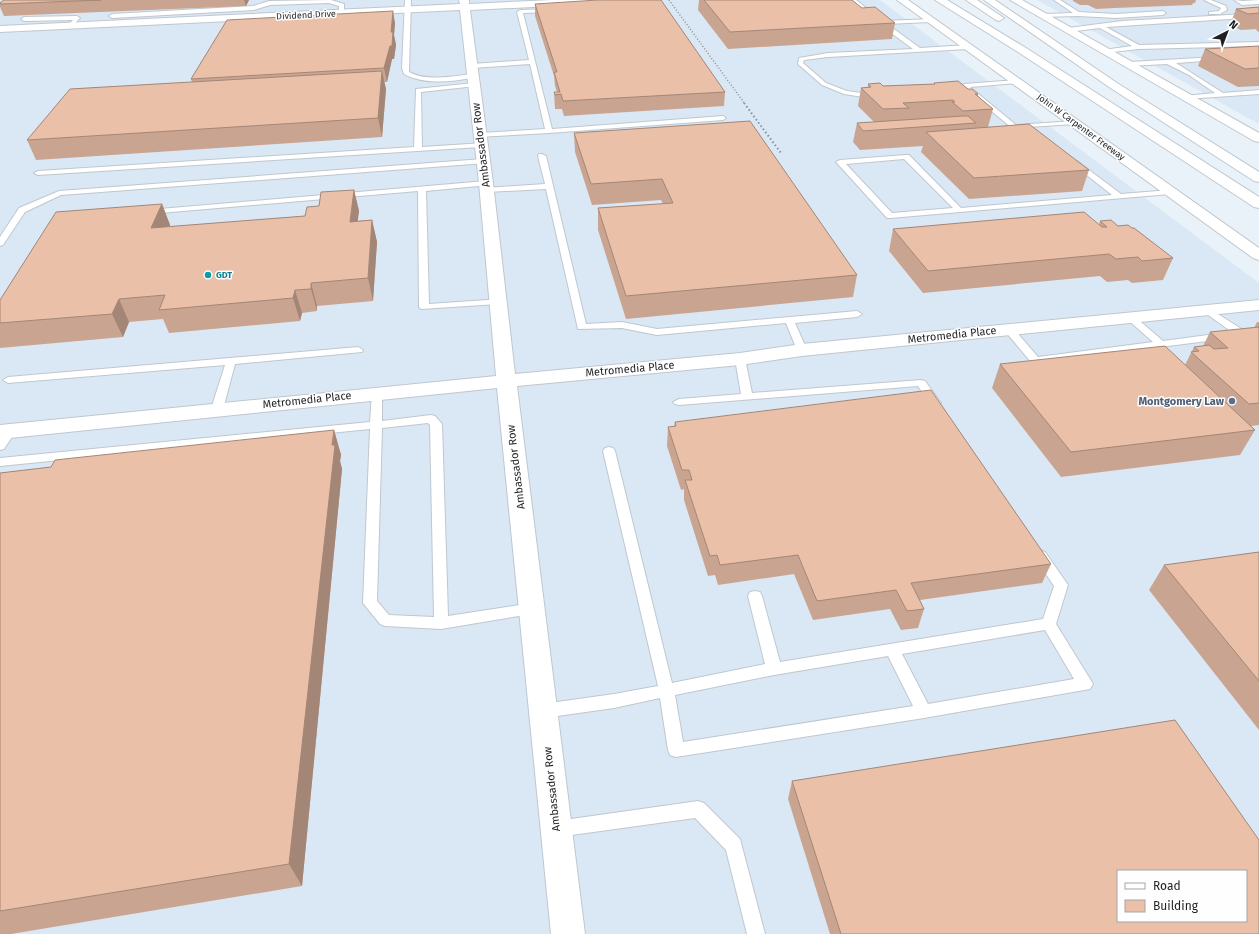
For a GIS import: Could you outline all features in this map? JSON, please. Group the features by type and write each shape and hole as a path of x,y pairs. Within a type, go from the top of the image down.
{"main road":[{"name":"Dividend Drive","path":"0,29 70,26 131,19 177,16 250,18 342,13 408,5 464,4 519,9 569,4 600,4 612,0"},
{"name":"John W Carpenter Freeway","path":"902,0 1259,255"},
{"path":"940,0 1022,50 1259,204"},
{"path":"953,0 1002,31 1022,50"},
{"path":"971,0 1014,28 1043,39"},
{"path":"989,0 1043,39 1126,94 1259,178"},
{"path":"1015,0 1259,138"},
{"name":"Ambassador Row","path":"464,4 486,187 568,934"},
{"name":"Metromedia Place","path":"3,436 217,409 506,380 740,359 802,350 1259,305"}],"lane":[{"path":"853,0 881,23 919,50"},
{"path":"1057,0 1078,14"},
{"path":"1188,13 1220,12 1224,10 1224,7 1207,0"},
{"path":"1237,0 1242,2 1259,2"},
{"path":"177,16 254,8 270,3 329,1 342,5 342,13"},
{"path":"408,5 406,73 411,77 423,79 473,76"},
{"path":"250,18 254,8"},
{"path":"549,131 519,9 558,10"},
{"path":"1044,16 1078,14 1116,16 1168,12"},
{"path":"112,16 131,19"},
{"path":"1068,30 1122,23 1246,16 1259,21"},
{"path":"24,19 77,18 70,26"},
{"path":"881,23 930,20"},
{"path":"1101,26 1138,47"},
{"path":"1105,51 1138,47 1259,44"},
{"path":"881,97 874,98 846,94 824,84 800,63 801,59 828,55 968,47"},
{"path":"1129,64 1221,58"},
{"path":"418,149 418,90 532,62"},
{"path":"1169,62 1191,74 1221,94"},
{"path":"1017,82 964,86 1014,128 1074,123"},
{"path":"964,92 971,92"},
{"path":"1186,97 1259,92"},
{"path":"0,243 22,210 59,193 481,147 549,131 723,118"},
{"path":"38,173 418,149 481,147"},
{"path":"542,156 582,327 622,325 657,332 790,322 857,314"},
{"path":"959,210 906,157 840,162 890,216 1170,192"},
{"path":"1070,158 1119,197"},
{"path":"143,213 422,189 549,186"},
{"path":"422,189 424,308 498,301"},
{"path":"1207,310 1240,333"},
{"path":"1131,318 1161,344"},
{"path":"790,322 802,350"},
{"path":"1009,330 1035,360 1240,333 1259,335"},
{"path":"8,380 358,350"},
{"path":"740,359 747,397"},
{"path":"217,409 231,361"},
{"path":"679,402 921,383 944,416"},
{"path":"377,393 370,602 385,620 441,623 532,609"},
{"path":"0,462 431,419 436,424 441,623"},
{"path":"609,451 666,689 676,750 1085,684 1049,624 1061,585 1034,546"},
{"path":"755,596 774,669"},
{"path":"543,711 614,701 666,689 774,669 1049,624"},
{"path":"892,650 924,711"},
{"path":"557,829 698,809 734,846 756,934"}],"shaded area":[{"path":"0,0 880,0 1259,283 1259,934 0,934"},
{"path":"1037,0 1259,0 1259,124"}],"building":[{"path":"4,0 101,0 0,4"},
{"path":"598,0 661,0 725,92 563,101 561,94 555,95 554,92 560,92 554,72 557,72 535,4"},
{"path":"704,0 852,0 862,8 875,7 895,23 730,32"},
{"path":"1259,7 1259,13 1248,14 1236,9"},
{"path":"393,11 391,32 393,32 392,46 390,46 384,68 191,79 227,20"},
{"path":"1259,46 1259,68 1245,69 1205,49"},
{"path":"382,71 378,118 27,140 70,89"},
{"path":"958,81 968,89 972,89 978,94 975,94 993,109 963,111 952,102 955,102 953,100 903,103 909,108 883,109 861,88 871,87 868,84 880,83 883,86 935,84 934,83"},
{"path":"968,116 976,123 863,131 857,123"},
{"path":"750,121 857,275 626,296 598,208 673,203 662,179 591,184 574,133"},
{"path":"1029,124 1089,170 974,178 926,132"},
{"name":"GDT","path":"354,190 350,222 372,220 368,278 311,283 311,289 295,290 293,298 159,310 165,295 119,299 112,314 0,323 0,300 56,212 162,204 151,228 305,216 307,207 319,206 321,192"},
{"path":"1084,212 1102,227 1107,227 1100,221 1111,220 1118,226 1128,225 1134,228 1173,258 1142,261 1138,257 1116,259 1109,254 928,271 893,229"},
{"path":"1259,327 1259,403 1249,404 1191,352 1199,351 1194,347 1209,345 1214,349 1228,348 1210,332"},
{"path":"1165,346 1255,430 1071,452 1000,364"},
{"path":"931,390 1051,564 911,583 924,609 907,611 896,590 817,601 798,555 720,565 717,555 710,556 685,480 692,480 689,470 682,470 668,427 676,426 675,422"},
{"path":"334,430 332,445 335,445 289,864 0,911 0,473 51,467 55,460"},
{"path":"1259,552 1259,681 1164,565"},
{"path":"1175,720 1259,840 1259,934 841,934 792,781"}],"railway":[{"path":"669,0 745,104"},
{"path":"744,103 781,153"}],"place":[{"name":"GDT","path":"208,275"},
{"name":"Montgomery Law","path":"1232,401"}]}
